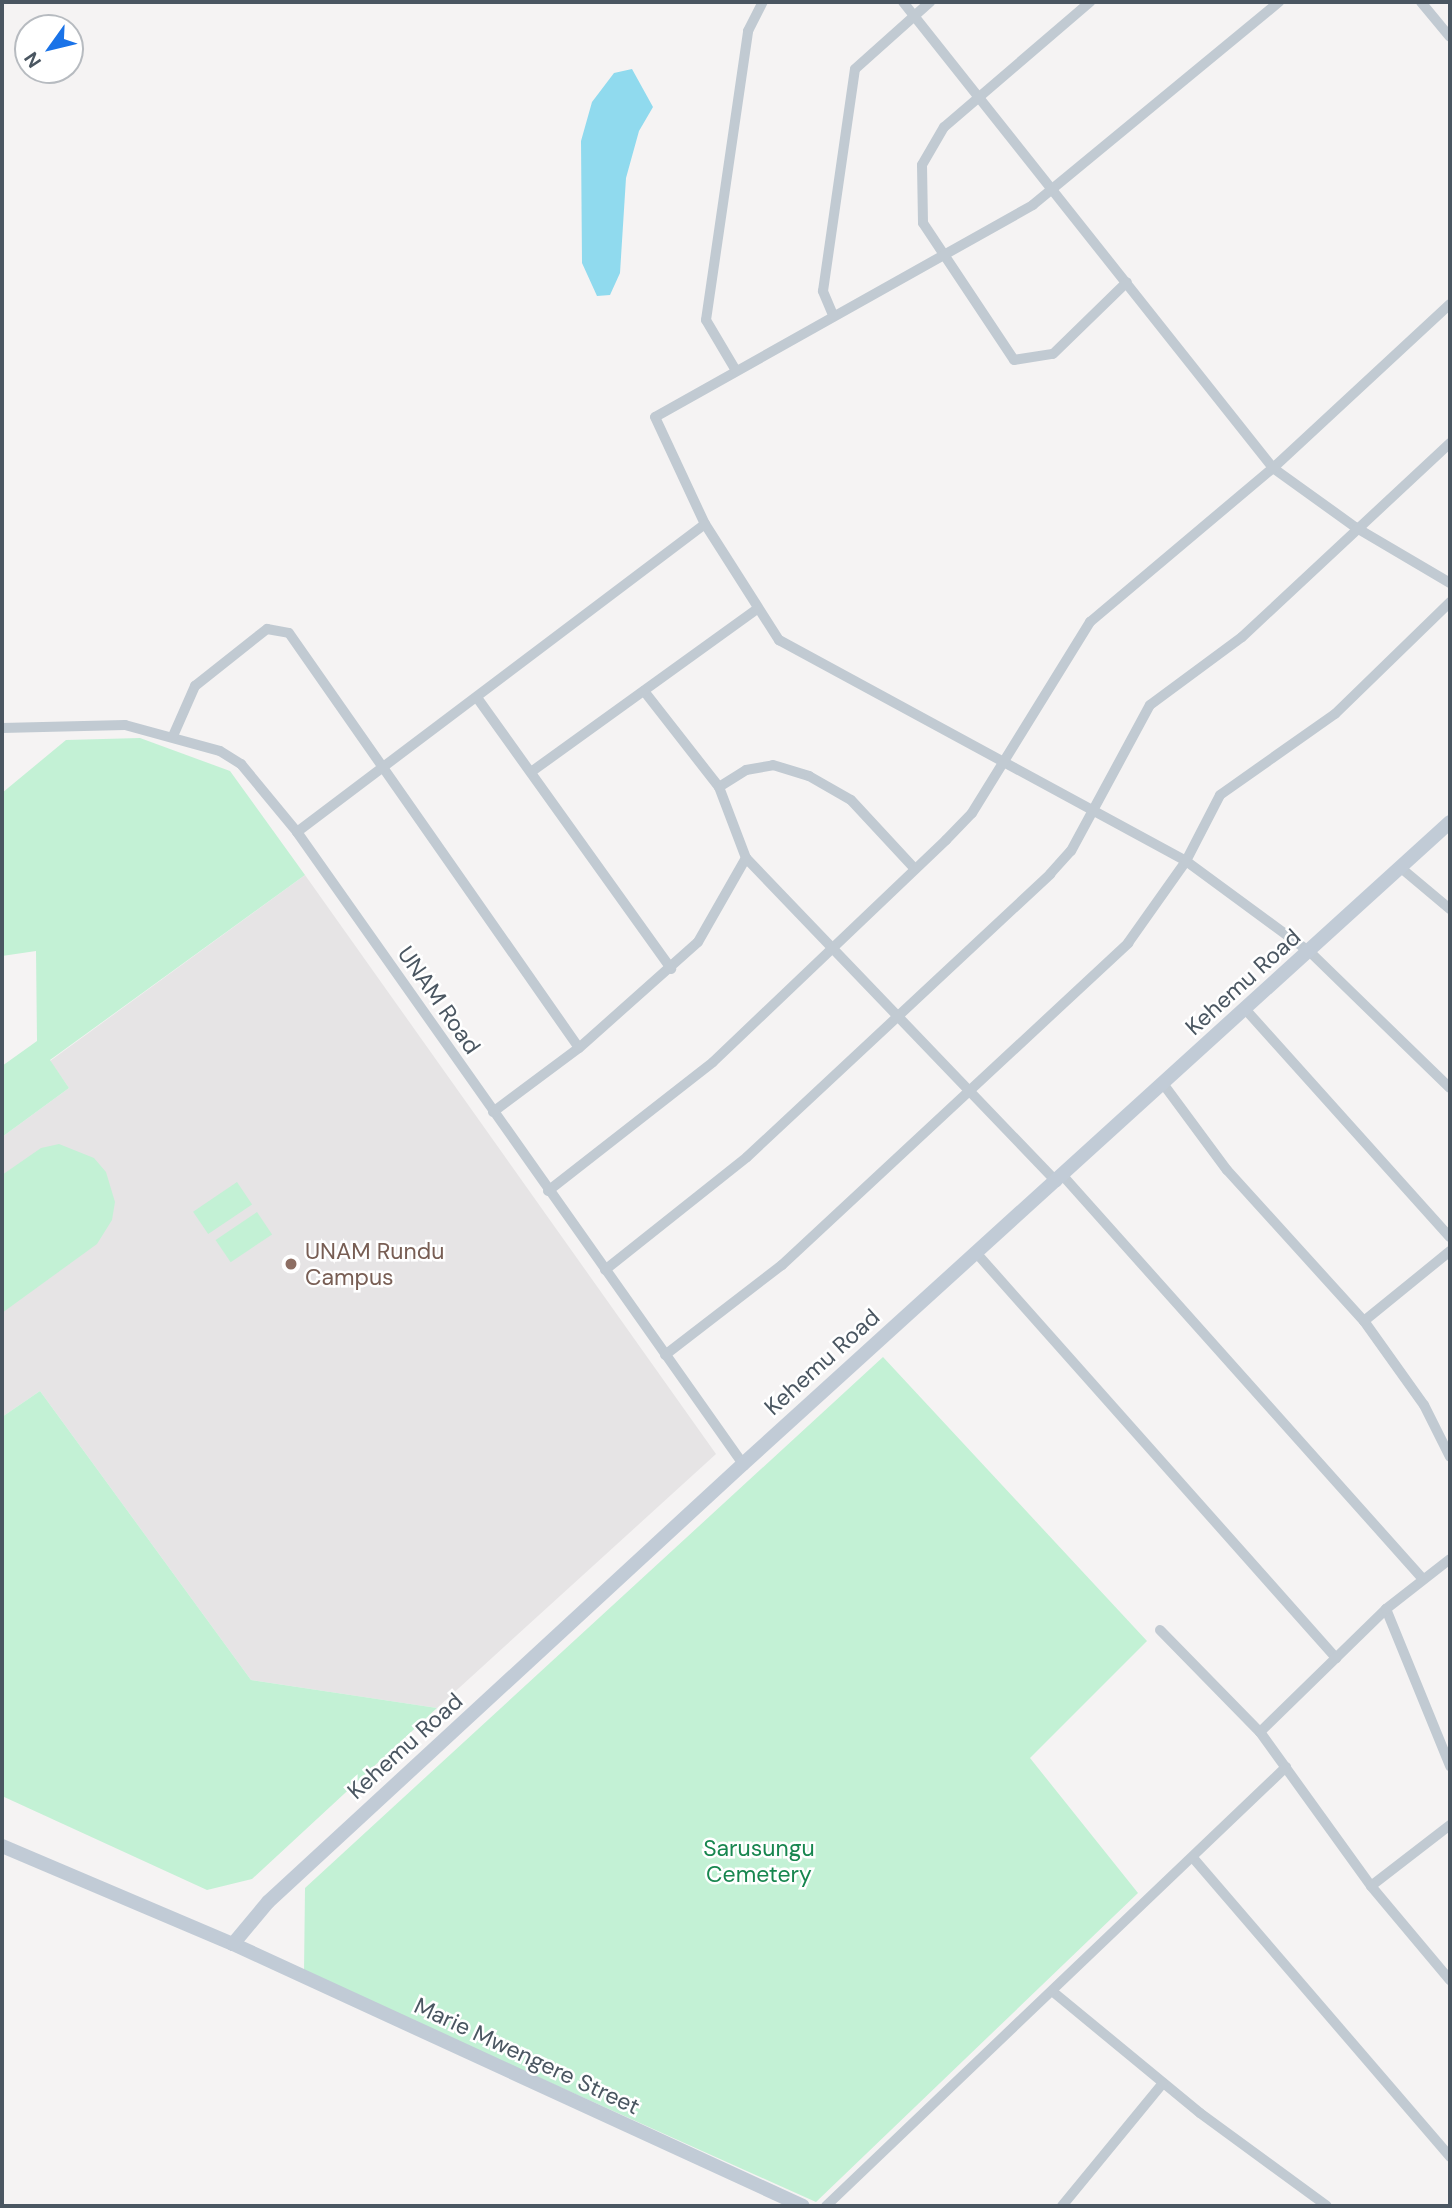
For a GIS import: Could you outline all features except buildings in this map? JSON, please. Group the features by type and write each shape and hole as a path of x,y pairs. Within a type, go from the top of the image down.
{"street":[{"path":"735,369 706,320 748,32 763,2"},
{"path":"903,2 979,92 1273,468 1355,527 1450,583"},
{"path":"833,315 823,290 849,89 868,52 930,2"},
{"path":"1090,2 979,92 943,127 922,165 923,223 940,256 1014,360 1053,354 1127,282"},
{"path":"1279,2 1054,188 940,256 735,369 655,417 705,524 756,610 802,658 1186,861 1310,952 1450,1088"},
{"path":"1421,2 1450,37"},
{"path":"548,1191 657,1111 835,946 972,813 1090,622 1273,468 1450,304"},
{"path":"605,1269 747,1157 1050,874 1071,851 1150,705 1242,637 1355,527 1450,443"},
{"path":"298,832 478,699 705,524"},
{"path":"665,1355 782,1265 1128,943 1186,861 1220,795 1335,714 1450,601"},
{"path":"531,772 756,610"},
{"path":"173,736 195,686 267,629 281,628 579,1048"},
{"path":"644,691 719,787 735,815 746,858 835,946 970,1090 1060,1180 1422,1578"},
{"path":"478,699 671,969"},
{"name":"UNAM Road","path":"2,728 125,725 173,736 241,764 298,832 548,1191 743,1464"},
{"path":"719,787 746,770 773,765 809,776 851,800 915,869"},
{"name":"Kehemu Road","path":"233,1944 268,1902 743,1464 979,1256 1450,822"},
{"path":"493,1112 579,1048 671,969 718,915 746,858"},
{"path":"1401,868 1450,909"},
{"path":"1246,1010 1450,1237"},
{"path":"1164,1085 1220,1162 1364,1321 1424,1405 1450,1457"},
{"path":"1364,1321 1450,1251"},
{"path":"979,1256 1336,1658"},
{"path":"1260,1732 1386,1609 1422,1578 1450,1559"},
{"path":"1386,1609 1450,1766"},
{"path":"1160,1630 1260,1732 1371,1886 1450,1980"},
{"path":"826,2206 1195,1859 1286,1767"},
{"path":"1371,1886 1450,1825"},
{"name":"Marie Mwengere Street","path":"2,1846 233,1944 803,2206"},
{"path":"1195,1859 1450,2157"},
{"path":"1052,1991 1163,2083 1327,2206"},
{"path":"1062,2206 1163,2083"}],"shaded area":[{"name":"UNAM Rundu Campus","path":"305,875 716,1454 437,1708 251,1680 40,1391 2,1417 2,1137 69,1088 50,1061"}],"green space":[{"path":"140,738 230,771 305,875 50,1060 69,1088 2,1137 2,1066 37,1041 36,951 2,956 2,793 66,740"},
{"path":"59,1144 94,1158 106,1172 115,1202 112,1220 97,1244 2,1313 2,1175 41,1148"},
{"path":"237,1182 252,1204 208,1234 193,1212"},
{"path":"257,1212 272,1234 231,1262 216,1240"},
{"name":"Sarusungu Cemetery","path":"883,1357 1147,1641 1030,1758 1138,1893 816,2202 304,1972 305,1888"},
{"path":"40,1391 251,1680 437,1708 252,1879 207,1890 2,1796 2,1417"}],"water":[{"path":"632,69 653,107 639,131 626,178 620,273 610,295 597,296 582,263 581,141 592,102 614,73"}],"place":[{"name":"UNAM Rundu Campus","path":"291,1264"}]}
